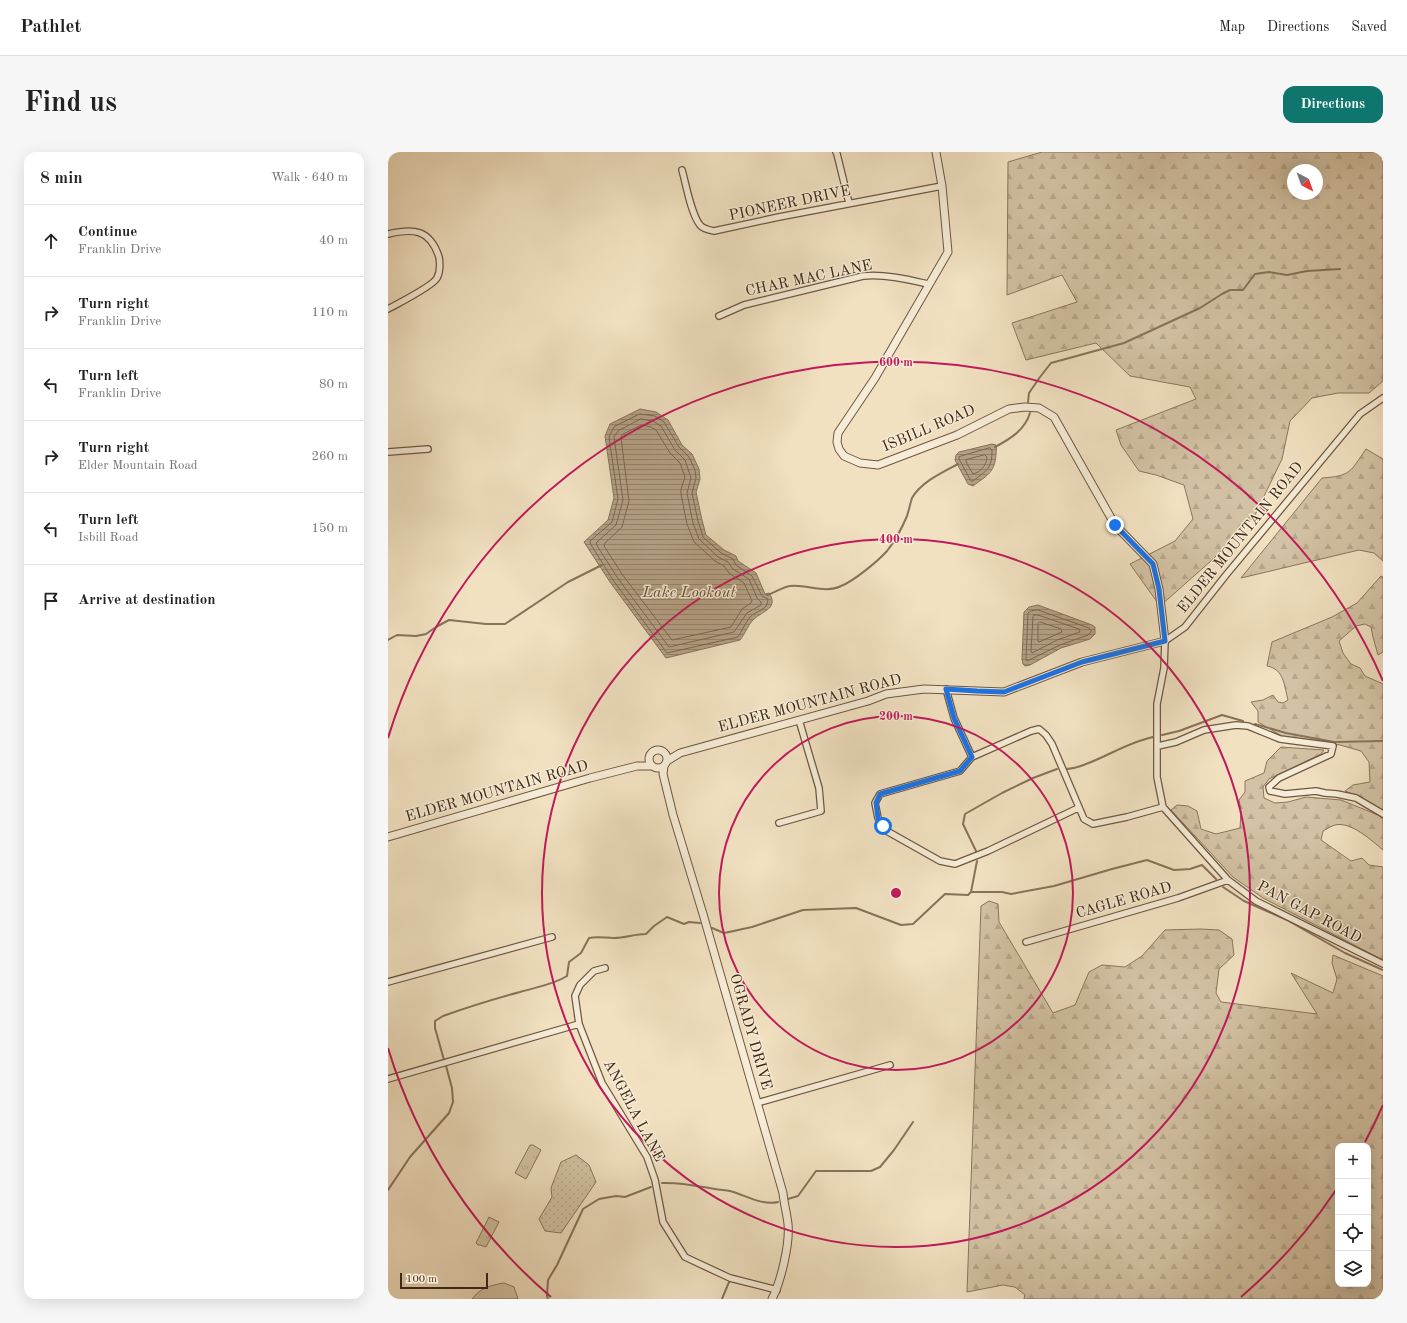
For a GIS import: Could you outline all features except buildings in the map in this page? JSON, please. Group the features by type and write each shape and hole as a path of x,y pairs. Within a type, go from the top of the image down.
{"street":[{"path":"836,152 849,203"},
{"name":"ISBILL ROAD","path":"936,152 942,186 948,252 928,284 875,378 838,434 837,442 839,449 844,456 860,463 878,465 957,434 1009,409 1025,407 1039,408 1054,417 1115,525 1153,564 1159,589 1165,641"},
{"name":"PIONEER DRIVE","path":"682,170 694,215 700,226 714,231 849,203 942,186"},
{"path":"388,234 404,230 421,233 435,246 440,263 437,278 424,288 388,309"},
{"name":"CHAR MAC LANE","path":"719,316 744,305 863,276 878,275 928,284"},
{"name":"ELDER MOUNTAIN ROAD","path":"388,837 637,766 660,765 680,753 868,701 886,694 924,689 1004,692 1082,662 1165,641 1185,627 1226,575 1360,414 1383,398"},
{"path":"388,452 428,449"},
{"path":"1078,808 988,851 955,864 940,861 885,830 878,818 876,803 880,794 960,771 972,757 1030,731 1039,729 1042,730 1052,744 1084,820 1093,824 1163,807 1157,777 1157,704 1164,668 1165,641"},
{"path":"946,689 954,718 972,757"},
{"path":"779,823 821,811 819,788 799,720"},
{"path":"1158,746 1176,742 1204,730 1236,725 1248,726 1280,739 1301,743 1333,746 1331,754 1279,778 1269,787 1270,791 1285,794 1316,791 1337,794 1356,798 1383,814"},
{"name":"ELDER MOUNTAIN ROAD","path":"637,766 657,751 664,753 680,753"},
{"path":"650,755 650,761 660,765 666,755 664,753"},
{"name":"OGRADY DRIVE","path":"660,765 673,815 703,914 783,1194 788,1224 787,1250 777,1290 772,1299"},
{"name":"PAN GAP ROAD","path":"1163,807 1228,880 1256,901 1383,964"},
{"name":"CAGLE ROAD","path":"1026,942 1178,898 1228,880"},
{"path":"388,982 552,937"},
{"name":"ANGELA LANE","path":"605,968 594,971 580,985 574,996 579,1024 602,1083 647,1157 655,1180 662,1220 685,1257 730,1278 777,1290"},
{"path":"388,1079 579,1024"},
{"path":"757,1103 890,1065"}],"green space":[{"path":"1042,152 1383,152 1383,381 1369,393 1338,393 1312,398 1290,421 1282,459 1254,517 1212,560 1160,606 1130,564 1175,541 1193,519 1184,485 1156,475 1139,471 1121,445 1116,430 1196,399 1190,387 1130,376 1096,343 1026,360 1012,323 1077,302 1062,275 1007,295 1008,162"},
{"path":"1366,449 1383,459 1383,561 1374,553 1359,550 1241,578 1322,478 1339,476 1349,471 1353,468"},
{"path":"1381,576 1383,577 1383,652 1378,655 1371,627 1365,624 1356,626 1339,641 1343,653 1351,664 1360,668 1365,676 1383,684 1383,810 1360,797 1345,791 1353,785 1370,782 1369,762 1361,751 1340,745 1285,738 1258,722 1258,711 1251,702 1263,700 1273,695 1278,702 1283,703 1288,700 1280,674 1277,670 1267,666 1272,642 1332,617 1357,603"},
{"path":"1281,747 1324,750 1321,754 1269,779 1263,787 1264,798 1275,803 1288,802 1306,797 1341,800 1383,817 1383,850 1367,837 1348,826 1334,825 1323,831 1321,840 1351,861 1362,858 1369,865 1383,867 1383,960 1263,898 1233,877 1171,810 1177,805 1188,806 1197,811 1201,829 1216,834 1240,828 1241,812 1239,800 1245,792 1245,781 1264,773 1267,761"},
{"path":"989,901 998,904 999,922 1053,1013 1075,1005 1089,972 1102,965 1125,967 1142,956 1165,930 1219,930 1232,939 1234,955 1219,969 1216,993 1221,1002 1317,1014 1291,973 1333,993 1337,979 1332,963 1333,955 1383,976 1383,1299 1024,1299 1025,1295 1015,1287 1003,1285 967,1292 981,906"},
{"path":"530,1145 533,1145 541,1150 526,1179 515,1173"},
{"path":"576,1155 589,1165 596,1182 561,1233 545,1231 539,1219 552,1197 551,1188 561,1162"},
{"path":"489,1217 499,1222 486,1247 476,1243"},
{"path":"504,1283 514,1287 518,1299 472,1299 475,1295 486,1288"}],"water":[{"name":"Lake Lookout","path":"640,409 656,412 668,420 682,445 692,454 699,469 700,479 696,492 706,535 724,550 736,556 738,561 756,573 765,594 769,593 772,598 769,609 752,621 740,640 666,658 610,582 584,542 608,520 614,498 605,436 610,424"},
{"path":"992,444 996,445 996,449 994,466 992,470 973,486 968,484 955,460 956,455 959,452"},
{"path":"1038,605 1092,625 1095,627 1095,634 1090,639 1061,648 1030,665 1025,666 1022,659 1024,612 1029,607"}],"waterway":[{"path":"1028,402 1029,393 1051,363 1124,343 1200,308 1230,290 1243,290 1255,274 1269,272 1287,275 1307,271 1340,269"},
{"path":"995,447 1021,429 1030,413"},
{"path":"767,595 790,586 803,586 822,589 835,588 852,580 883,555 896,539 907,516 912,498 916,492 927,482 958,464"},
{"path":"388,640 397,635 416,636 426,634 449,620 486,624 505,624 568,582 602,565"},
{"path":"1162,735 1179,731 1222,715 1243,721"},
{"path":"1255,724 1286,733 1334,742 1383,741"},
{"path":"1065,769 1081,766 1136,742 1153,737"},
{"path":"976,851 963,824 965,814 1002,793 1033,778 1057,769"},
{"path":"712,928 724,933 752,927 803,910 856,908 901,925 913,924 945,894 968,895 971,892 1002,892 1011,894 1054,886 1147,860 1174,870 1190,869 1202,865 1216,879"},
{"path":"971,892 977,861"},
{"path":"1223,887 1244,901 1287,920 1345,953 1383,970"},
{"path":"444,1060 435,1028 435,1021 443,1016 491,1000 550,984 562,979 567,976 569,962 581,953 589,938 618,938 646,934 667,917 684,924 689,922 700,923"},
{"path":"388,1190 410,1157 449,1113 453,1102 452,1088 446,1066"},
{"path":"788,1199 798,1196 816,1171 871,1171 880,1167 894,1150 913,1122"},
{"path":"662,1183 717,1189 736,1193 766,1203 778,1202"},
{"path":"548,1299 548,1280 557,1265 583,1209 599,1199 616,1196 625,1197 651,1187"},
{"path":"722,1299 729,1282"}],"route":[{"path":"883,826 878,818 876,803 880,794 960,771 972,757 954,718 946,689 1004,692 1082,662 1165,641 1159,589 1153,564 1115,525"}]}
